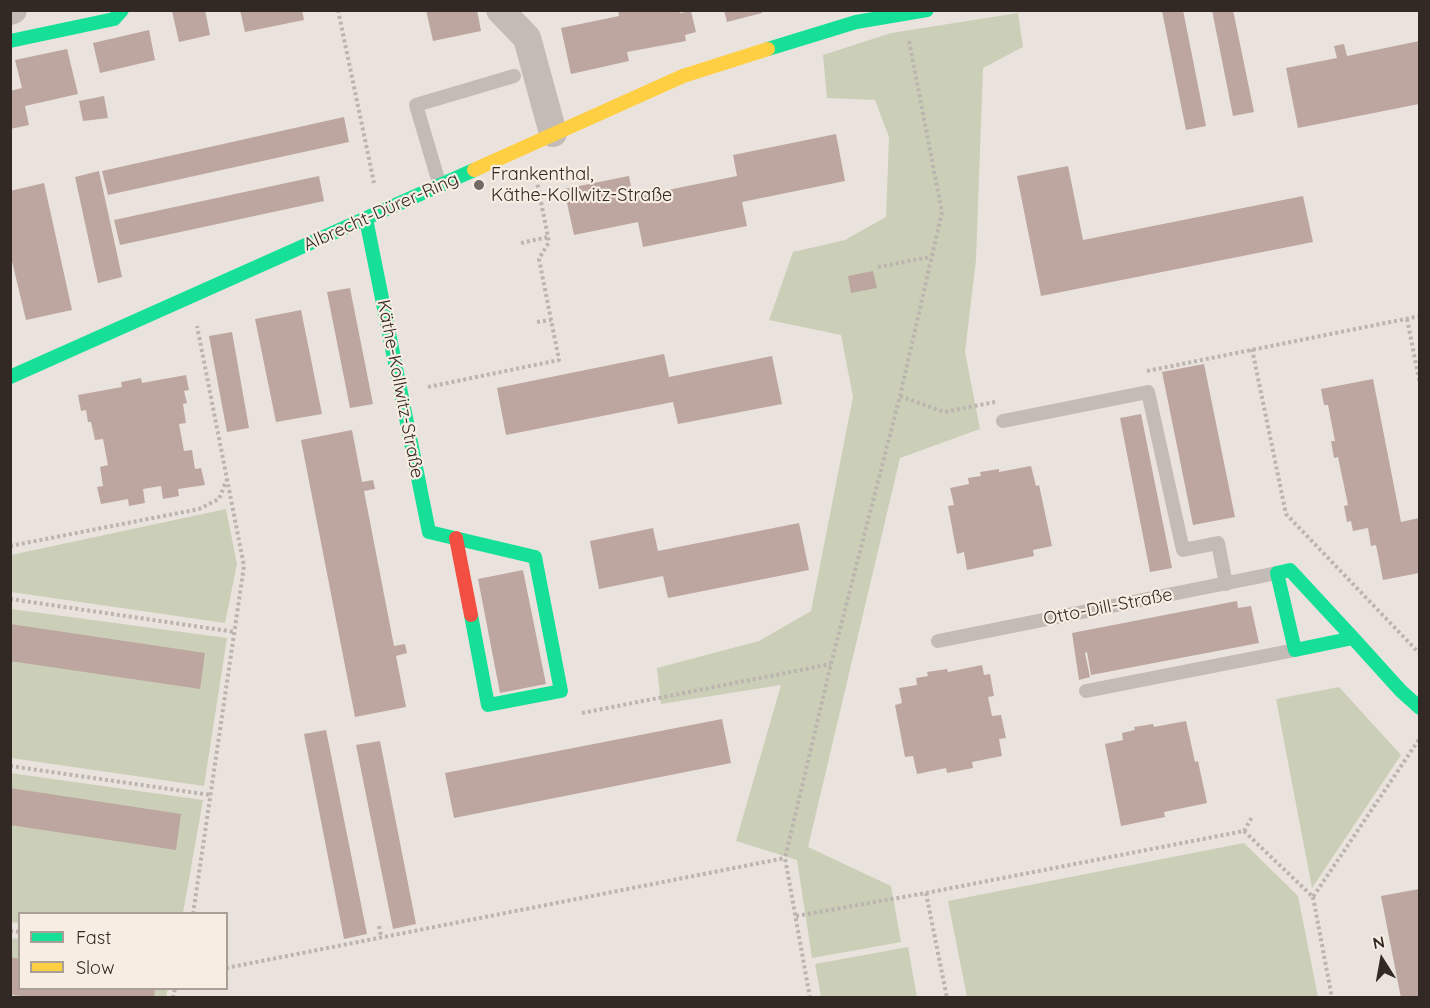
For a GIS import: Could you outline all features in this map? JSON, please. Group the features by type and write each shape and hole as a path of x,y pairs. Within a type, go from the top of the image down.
{"street":[{"path":"10,41 114,19 122,10"},
{"path":"500,10 527,38 541,139"},
{"name":"Albrecht-Dürer-Ring","path":"10,377 683,76 855,16 904,14 927,10"},
{"name":"Käthe-Kollwitz-Straße","path":"366,219 429,532 535,557 561,691"},
{"path":"456,538 488,705 561,691"},
{"path":"1353,638 1294,650 1277,573 1290,570 1419,708"}],"lane":[{"path":"440,186 416,105 514,76"},
{"path":"1003,421 1148,392 1183,550 1218,543 1226,584"},
{"name":"Otto-Dill-Straße","path":"938,641 1277,573"},
{"path":"1086,691 1294,650"}],"path":[{"path":"338,10 380,213"},
{"path":"810,998 785,858 831,664 900,396 942,212 904,14"},
{"path":"401,393 559,360 539,259 549,242 541,139"},
{"path":"521,243 548,237"},
{"path":"878,267 930,257"},
{"path":"191,296 244,566 193,912"},
{"path":"1137,373 1419,316"},
{"path":"1407,319 1419,384"},
{"path":"537,322 551,320"},
{"path":"1252,349 1287,514 1419,654"},
{"path":"900,396 944,412 1001,400"},
{"path":"10,546 199,509 219,499 227,477"},
{"path":"10,599 235,632"},
{"path":"561,691 577,714 831,664"},
{"path":"1312,897 1419,738"},
{"path":"10,766 210,795"},
{"path":"796,916 1244,831 1252,817"},
{"path":"1244,831 1312,897 1332,998"},
{"path":"228,968 785,858"},
{"path":"926,893 947,998"},
{"path":"379,926 381,937"}],"green space":[{"path":"1018,13 1023,47 983,68 976,260 965,352 980,429 900,458 808,847 891,886 901,942 812,958 797,860 736,841 781,685 661,704 657,668 759,641 811,611 853,397 841,335 769,320 793,252 845,240 886,217 889,137 875,100 827,98 823,55 891,33"},
{"path":"226,509 237,564 225,623 11,592 11,555"},
{"path":"11,609 227,638 204,786 11,758"},
{"path":"1339,687 1401,755 1312,888 1276,699"},
{"path":"10,773 203,800 183,912 18,912 18,923 11,922"},
{"path":"1244,843 1298,896 1318,997 967,997 948,901"},
{"path":"10,938 18,939 18,990 168,990 166,997 11,997"},
{"path":"908,947 917,997 821,997 815,964"}],"building":[{"path":"205,10 210,35 179,42 172,11"},
{"path":"240,10 302,10 304,20 245,32"},
{"path":"426,10 477,10 481,31 433,41"},
{"path":"618,10 679,10 680,13 691,11 696,32 685,35 686,41 627,52 629,61 571,74 561,28 619,16"},
{"path":"724,10 761,10 762,13 727,22"},
{"path":"1183,10 1206,126 1186,130 1162,11"},
{"path":"1212,10 1233,10 1254,112 1233,116"},
{"path":"149,30 155,60 100,73 93,43"},
{"path":"1419,41 1419,104 1298,128 1286,68 1337,58 1334,46 1344,44 1347,56"},
{"path":"67,49 78,94 25,106 29,125 10,129 10,91 22,88 15,60"},
{"path":"104,96 108,118 83,121 79,101"},
{"path":"344,117 349,142 108,195 102,171"},
{"path":"836,134 845,181 742,202 747,226 643,247 638,222 574,235 564,189 629,176 633,197 737,176 733,155"},
{"path":"1068,166 1083,240 1303,196 1313,242 1041,296 1017,176"},
{"path":"99,171 122,277 98,283 75,177"},
{"path":"319,176 324,201 120,245 114,220"},
{"path":"44,183 72,310 26,320 10,253 10,191"},
{"path":"873,271 877,288 851,293 848,276"},
{"path":"350,288 373,404 350,408 327,292"},
{"path":"301,310 322,414 276,422 255,319"},
{"path":"232,332 249,428 227,432 209,336"},
{"path":"664,354 669,377 772,356 782,404 678,424 673,402 506,435 497,388"},
{"path":"1204,364 1235,517 1193,525 1162,372"},
{"path":"186,375 189,390 184,391 187,403 183,404 186,423 179,424 184,451 192,450 195,469 201,468 205,485 178,489 179,496 163,499 161,486 143,489 145,503 129,506 128,499 101,504 97,487 103,486 100,467 108,465 103,439 95,440 86,410 81,411 78,395 122,387 121,382 141,378 142,383"},
{"path":"1373,379 1401,522 1419,518 1419,573 1383,580 1376,545 1371,546 1368,528 1353,531 1351,521 1347,522 1344,506 1348,505 1338,457 1334,458 1331,441 1335,441 1328,405 1324,405 1321,389"},
{"path":"1141,414 1172,568 1150,572 1120,418"},
{"path":"352,430 362,482 373,480 375,489 364,491 394,646 405,644 407,653 396,656 406,707 355,717 301,440"},
{"path":"1031,466 1036,486 1039,485 1052,546 1033,550 1034,556 967,570 964,552 957,554 948,506 954,505 950,488 969,484 968,478 981,476 980,472 999,469 999,472"},
{"path":"799,523 809,570 668,598 663,576 599,589 590,541 653,528 658,551"},
{"path":"523,570 546,684 500,693 478,579"},
{"path":"1237,601 1238,608 1251,606 1259,643 1091,675 1087,652 1085,653 1090,677 1079,680 1072,633"},
{"path":"10,624 205,653 200,689 10,661"},
{"path":"982,665 984,675 990,674 994,696 988,697 992,716 1001,715 1006,738 999,739 1002,756 972,762 973,768 947,773 946,768 917,774 913,756 905,757 895,705 902,703 899,688 917,685 916,678 928,676 927,672 947,669 948,672"},
{"path":"722,719 731,763 454,818 445,773"},
{"path":"1186,721 1207,803 1164,812 1165,817 1121,826 1105,744 1123,740 1122,733 1135,730 1134,727 1153,724 1154,727"},
{"path":"326,730 367,934 344,939 304,734"},
{"path":"380,741 416,924 393,929 356,745"},
{"path":"10,788 181,814 176,850 10,825"},
{"path":"1419,889 1419,998 1401,998 1381,896"},
{"path":"10,957 18,959 18,990 155,990 154,998 32,998 10,994"}],"traffic: fast":[{"path":"10,41 114,19 122,10"},
{"path":"768,49 856,22 927,10"},
{"path":"10,377 474,170"},
{"path":"366,219 429,532 535,557 561,691 488,705 471,615"},
{"path":"1353,638 1295,650 1277,573 1290,570 1353,638 1401,691 1420,708"}],"traffic: slow":[{"path":"474,170 683,76 768,49"}],"traffic: jam":[{"path":"456,538 471,615"}],"place":[{"name":"Frankenthal, Käthe-Kollwitz-Straße","path":"479,185"}]}
